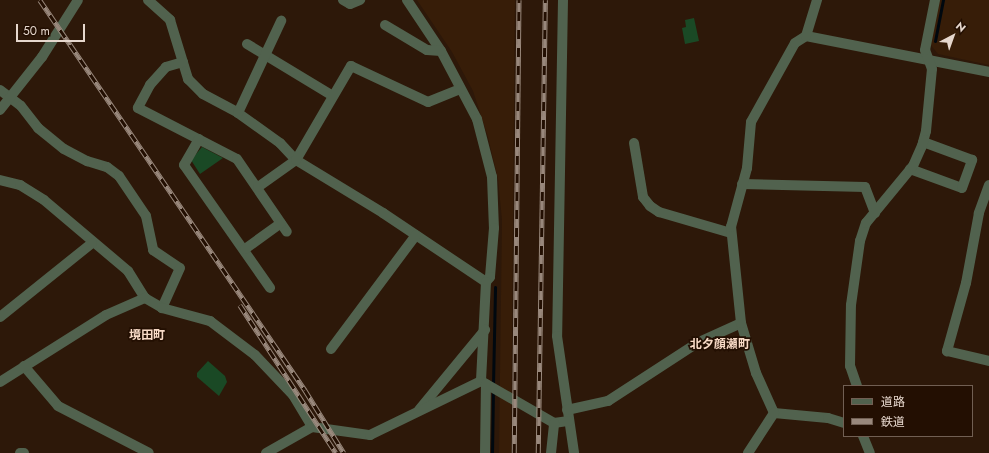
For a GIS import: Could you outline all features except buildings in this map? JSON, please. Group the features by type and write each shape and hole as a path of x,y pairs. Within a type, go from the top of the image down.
{"street":[{"path":"0,110 9,96 42,57 78,0"},
{"path":"148,0 170,20 188,79 203,94 238,113 280,143 296,160 416,235 486,282"},
{"path":"343,0 350,4 360,0"},
{"path":"407,0 441,52 477,119 492,177 494,228 490,277 486,282 483,382 485,453"},
{"path":"562,0 557,336 574,453"},
{"path":"774,413 756,373 741,323 731,233 733,211 747,168 751,122 795,43 806,36 817,0"},
{"path":"857,385 850,366 854,277 860,241 866,224 910,169 923,142 932,69 925,50 935,0"},
{"path":"238,113 280,21"},
{"path":"385,25 427,50 441,52"},
{"path":"806,36 989,72"},
{"path":"247,44 333,96"},
{"path":"183,62 166,67 150,86 138,108 237,159 258,187 287,232"},
{"path":"258,187 296,160 352,66 428,102 461,89"},
{"path":"0,90 21,106 38,128 64,149 87,161 107,167 119,176 146,216 153,250 180,268 162,308"},
{"path":"199,139 184,165 245,249 270,288"},
{"path":"910,169 962,188 972,160 923,142"},
{"path":"634,143 643,197 650,206 659,212 731,233"},
{"path":"0,180 20,185 44,200 92,243 128,271 145,298 162,308 210,321 255,355 293,395 312,427"},
{"path":"742,184 865,187 875,213"},
{"path":"989,185 979,213 965,290 947,351 989,361"},
{"path":"245,249 281,223"},
{"path":"331,349 416,235"},
{"path":"0,317 92,243"},
{"path":"0,382 106,316 145,298"},
{"path":"567,410 608,401 699,342 741,323"},
{"path":"417,412 485,330"},
{"path":"24,366 58,406 149,453"},
{"path":"483,382 554,423 569,421"},
{"path":"266,453 312,427 370,435 483,382"},
{"path":"774,413 828,418 843,423"},
{"path":"748,453 774,413"},
{"path":"551,453 554,423"},
{"path":"863,437 870,453"}],"shaded area":[{"path":"417,0 515,0 511,453 499,453 502,220 498,179 488,137 473,91 452,52"},
{"path":"939,0 989,0 989,65 938,54 930,44"}],"green space":[{"path":"694,18 699,41 685,44 682,28 686,27 685,20"},
{"path":"202,147 223,158 200,174 191,160"},
{"path":"208,361 225,376 227,382 219,396 197,377 197,373"}],"waterway":[{"path":"935,41 943,0"},
{"path":"493,385 495,287"},
{"path":"492,453 493,390"}],"railway":[{"path":"40,0 305,390 344,453"},
{"path":"514,453 519,0"},
{"path":"538,453 545,0"},
{"path":"240,305 336,453"}],"district":[{"name":"境田町","path":"147,336"},
{"name":"北夕顔瀬町","path":"720,345"}]}
